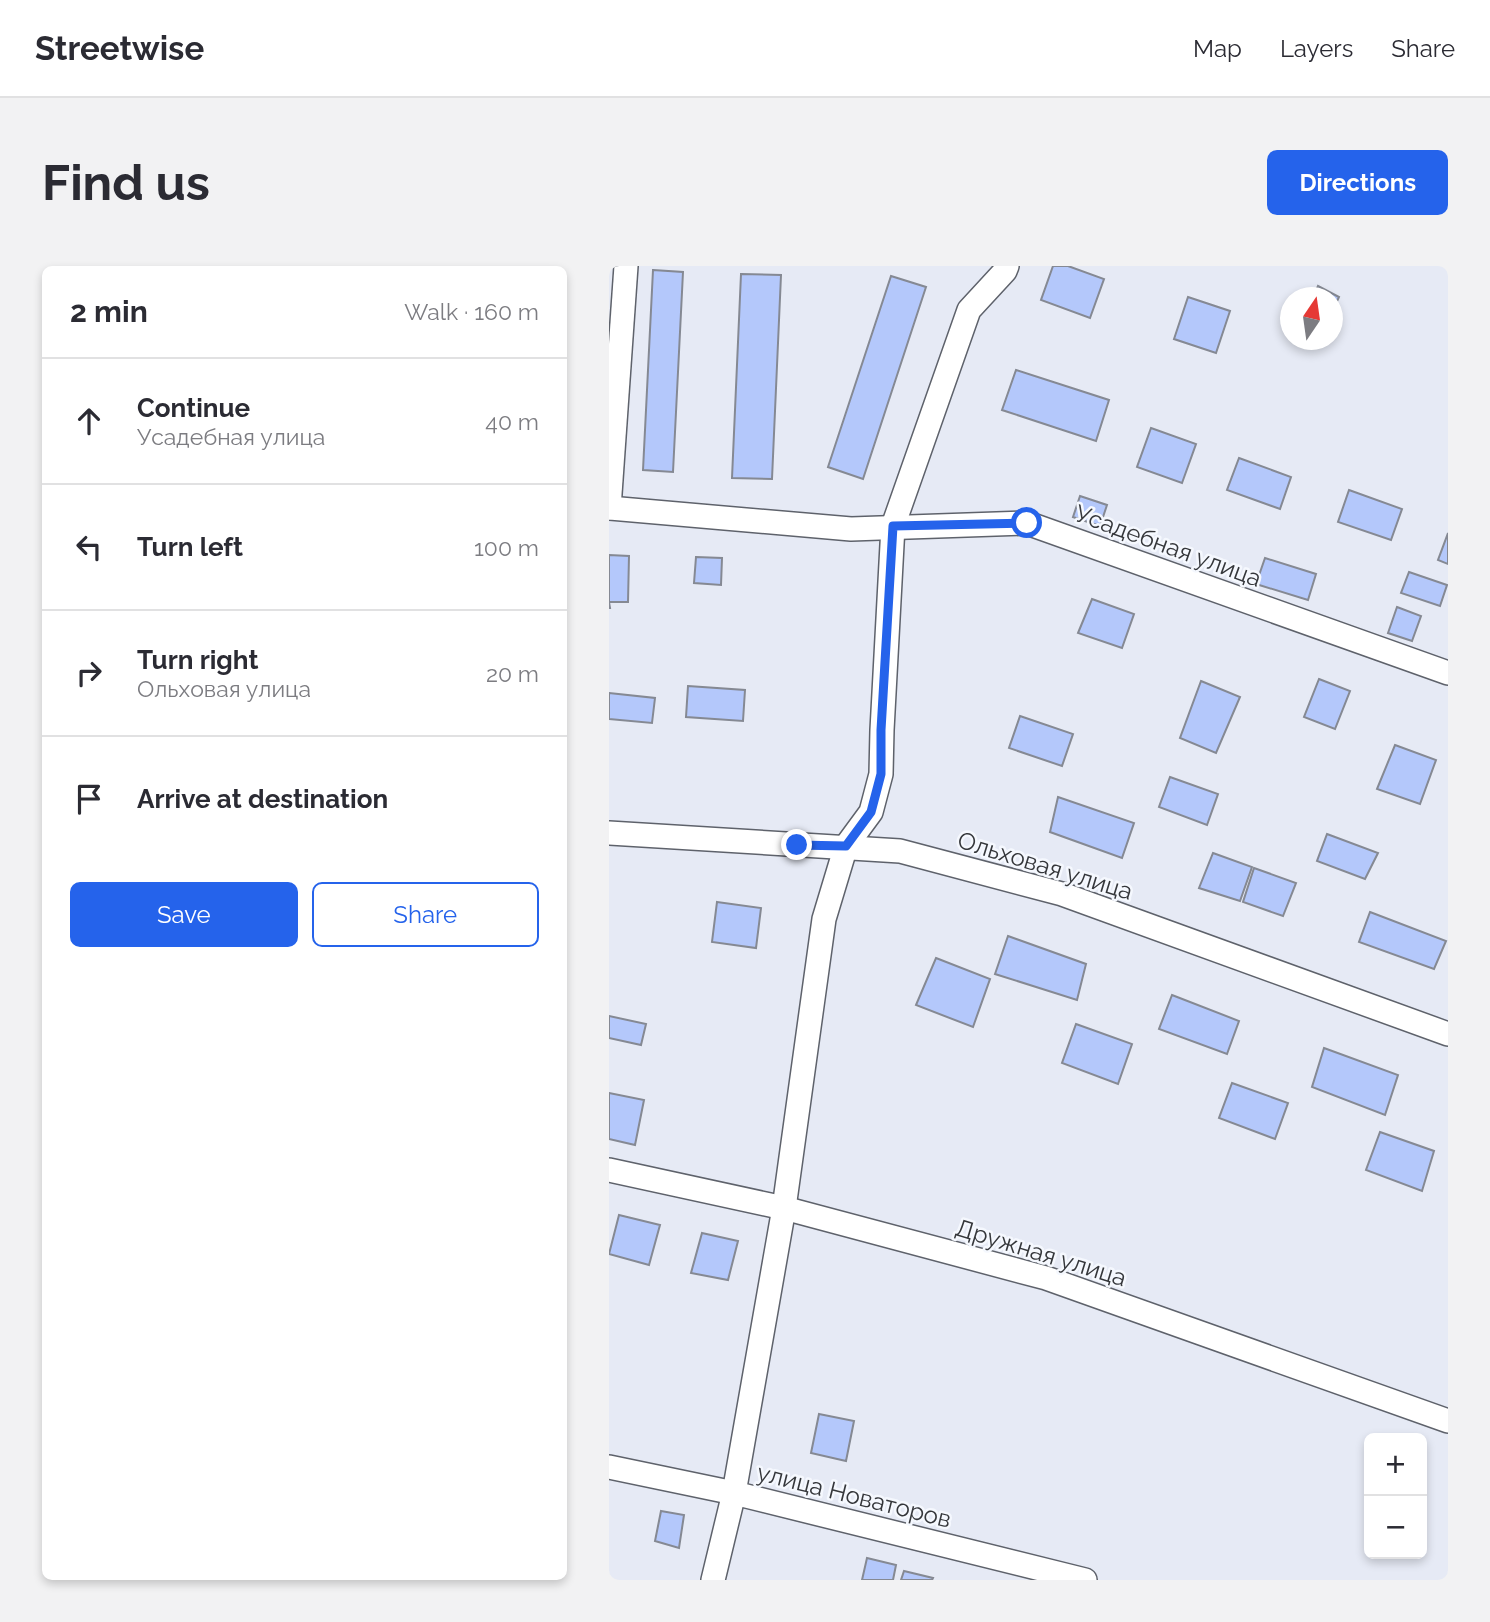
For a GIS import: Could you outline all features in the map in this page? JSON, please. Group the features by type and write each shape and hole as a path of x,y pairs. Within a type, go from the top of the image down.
{"street":[{"path":"609,508 627,266"},
{"path":"713,1580 734,1493 784,1208 824,919 846,846 871,812 881,774 881,730 893,526 969,310 1007,266"},
{"name":"Усадебная улица","path":"609,508 851,529 1027,523 1448,673"},
{"name":"Ольховая улица","path":"609,833 900,851 1062,894 1448,1034"},
{"name":"Дружная улица","path":"609,1170 784,1208 1046,1278 1448,1421"},
{"name":"улица Новаторов","path":"609,1467 734,1493 1084,1580"}],"building":[{"path":"1053,266 1068,266 1104,279 1090,318 1041,300"},
{"path":"653,270 683,272 673,472 643,470"},
{"path":"741,274 781,275 772,479 732,478"},
{"path":"891,276 926,287 863,479 828,467"},
{"path":"1188,297 1230,311 1216,353 1174,339"},
{"path":"1016,370 1109,400 1096,441 1002,410"},
{"path":"1151,428 1196,444 1182,483 1137,467"},
{"path":"1239,458 1291,477 1280,509 1227,490"},
{"path":"1349,490 1402,509 1391,540 1338,522"},
{"path":"1080,496 1107,505 1100,526 1073,517"},
{"path":"1448,533 1448,564 1438,560"},
{"path":"609,555 629,556 628,602 609,602"},
{"path":"696,557 722,558 721,585 694,583"},
{"path":"1265,558 1316,574 1308,600 1256,584"},
{"path":"1409,572 1447,585 1440,606 1401,593"},
{"path":"1092,599 1134,614 1122,648 1078,633"},
{"path":"1397,607 1421,616 1412,641 1388,633"},
{"path":"1319,679 1350,691 1335,729 1304,717"},
{"path":"1201,681 1240,697 1216,753 1180,738"},
{"path":"688,686 745,690 743,721 686,717"},
{"path":"609,693 655,698 652,723 609,719"},
{"path":"1020,716 1073,734 1062,766 1009,748"},
{"path":"1395,745 1436,760 1420,804 1377,789"},
{"path":"1170,777 1218,794 1207,825 1159,807"},
{"path":"1058,797 1134,823 1122,858 1050,832"},
{"path":"1327,834 1378,853 1365,879 1317,861"},
{"path":"1213,853 1252,867 1240,901 1199,888"},
{"path":"1254,868 1296,883 1283,916 1243,902"},
{"path":"717,902 761,908 756,948 712,942"},
{"path":"1370,912 1446,941 1434,969 1359,942"},
{"path":"1008,936 1086,964 1077,1000 995,974"},
{"path":"936,958 990,979 973,1027 916,1005"},
{"path":"1172,995 1239,1021 1227,1054 1159,1029"},
{"path":"609,1016 646,1024 641,1045 609,1038"},
{"path":"1076,1024 1132,1044 1118,1084 1062,1063"},
{"path":"1324,1048 1398,1075 1385,1115 1312,1087"},
{"path":"1232,1083 1288,1103 1275,1139 1219,1118"},
{"path":"609,1093 644,1100 635,1145 609,1139"},
{"path":"1380,1132 1434,1151 1422,1191 1366,1170"},
{"path":"619,1215 660,1225 649,1265 609,1254"},
{"path":"702,1233 738,1241 728,1280 691,1273"},
{"path":"819,1414 854,1421 846,1461 811,1453"},
{"path":"661,1511 684,1515 679,1548 655,1541"},
{"path":"867,1558 896,1565 893,1580 862,1580"},
{"path":"904,1571 933,1578 901,1580"}],"route":[{"path":"797,845 846,846 871,812 881,774 881,730 893,526 1027,523"}]}
